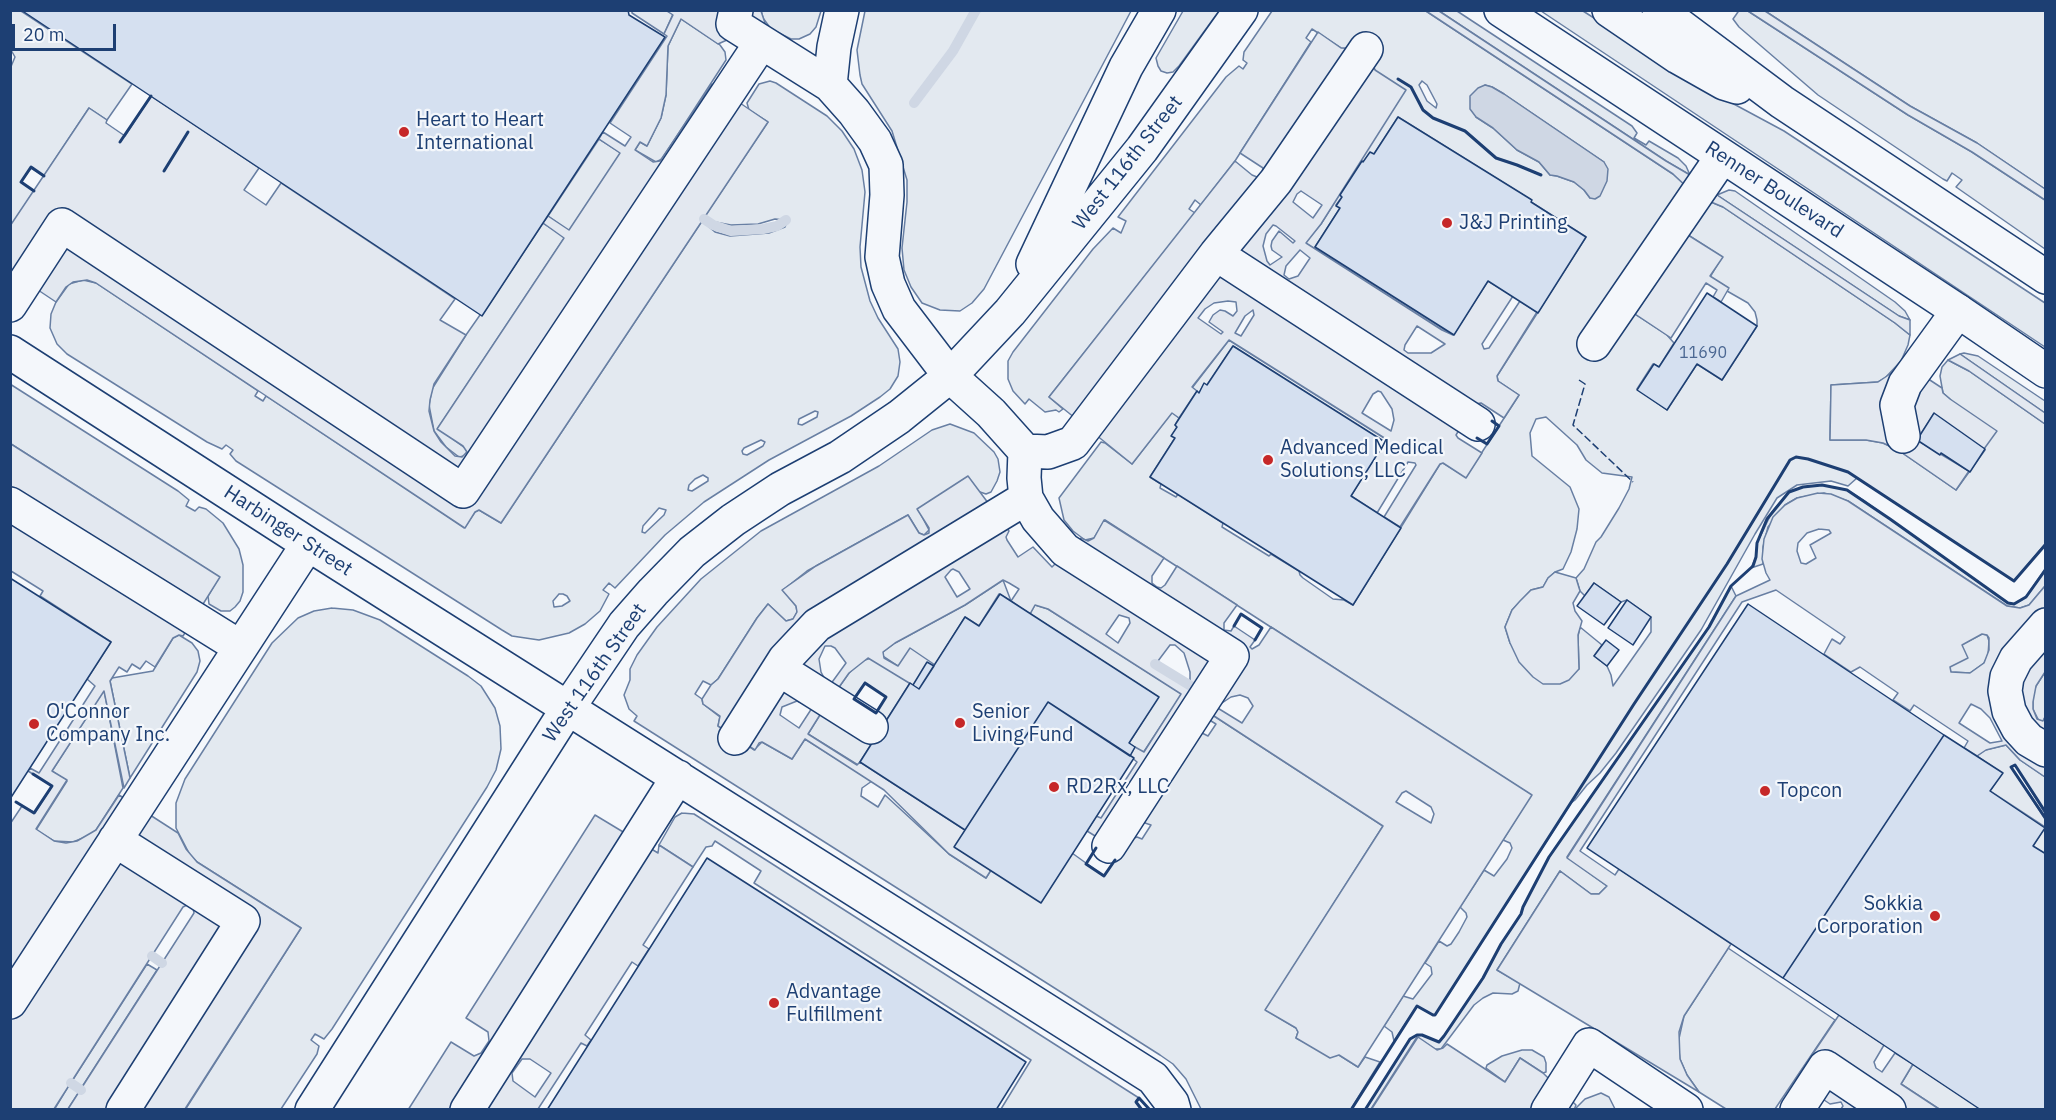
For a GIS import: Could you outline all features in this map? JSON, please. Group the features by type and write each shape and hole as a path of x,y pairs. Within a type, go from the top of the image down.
{"street":[{"path":"736,10 733,24 830,85 875,141 886,165 887,195 882,256 888,284 899,309 950,376 991,413 1025,451 1026,498 1038,519 1065,550 1232,656 1108,846"},
{"path":"830,85 834,47 842,10"},
{"name":"West 116th Street","path":"1010,312 1126,67 1159,10"},
{"name":"West 116th Street","path":"312,1110 568,708 624,625 692,552 733,520 761,501 840,457 950,376 1010,312 1142,149 1241,10"},
{"name":"Renner Boulevard","path":"1501,10 2046,371"},
{"path":"1609,10 1678,57 1724,83 1782,102"},
{"path":"1659,10 1782,102 2046,277"},
{"path":"10,304 62,225 463,491 761,43"},
{"path":"1025,451 1048,452 1072,443 1216,254 1276,181 1366,49"},
{"path":"1594,344 1722,157"},
{"path":"1216,254 1478,424"},
{"path":"1904,436 1897,405 1905,384 1958,311"},
{"name":"Harbinger Street","path":"10,352 308,544 1153,1078 1172,1103 1174,1110"},
{"path":"735,738 785,659 817,625 1026,498"},
{"path":"10,504 240,647"},
{"path":"10,1002 308,544"},
{"path":"2046,625 2016,659 2007,677 2005,691 2009,711 2018,728 2029,740 2046,750"},
{"path":"778,669 871,728"},
{"path":"467,1110 678,777"},
{"path":"115,840 243,921 123,1110"},
{"path":"1548,1110 1589,1045 1686,1110"},
{"path":"1797,1110 1825,1067 1889,1110"}],"shaded area":[{"path":"761,10 821,11 816,27 810,34 799,39 791,39 771,29 763,18"},
{"path":"11,11 21,11 132,84 107,120 89,108 44,176 31,168 21,182 34,191 11,226 10,69 15,57 11,50"},
{"path":"632,11 667,11 673,14 664,34"},
{"path":"667,11 761,11 765,23 718,44 681,19 668,46 666,95 661,118 647,146 640,142 635,150 653,162 660,161 712,84 768,122 501,523 479,510 475,512 465,528 96,283 87,280 73,282 66,287 56,302 11,272 10,226 89,108 125,136 151,96 259,168 244,190 266,205 281,183 455,299 440,320 466,335 434,384 429,411 434,431 441,442 455,456 462,457 467,452 463,446 437,429 564,238 543,223 548,216 569,230 620,153 599,139 603,132 625,146 631,137 610,123 667,36 664,34 673,15"},
{"path":"865,11 1131,11 984,289 972,303 960,311 940,310 922,303 911,287 904,270 902,248 907,180 892,131 862,84 857,50"},
{"path":"1183,11 1219,11 1179,66 1173,72 1167,73 1161,71 1156,58"},
{"path":"1272,11 1426,11 1673,174 1688,188 1620,325 1635,314 1666,334 1674,343 1659,367 1653,364 1637,389 1667,410 1697,364 1722,380 1757,326 1755,312 1748,303 1727,291 1728,288 1710,277 1722,257 1688,235 1711,202 1723,207 1910,335 1901,361 1885,378 1878,382 1831,385 1830,440 1866,440 1883,443 1898,450 1956,490 1985,450 1950,399 1943,393 1940,376 1942,367 1948,360 1969,371 2045,424 2045,544 2014,581 1857,478 1848,486 1831,481 1797,485 1777,498 1701,630 1616,753 1571,803 1435,1015 1417,1006 1394,1041 1392,1032 1384,1026 1403,996 1413,999 1432,974 1431,967 1425,963 1439,941 1447,946 1459,932 1467,917 1460,907 1484,870 1494,876 1507,859 1512,848 1510,843 1503,840 1531,795 1105,520 1094,538 1085,540 1064,520 1059,498 1101,442 1132,464 1172,412 1179,418 1172,436 1175,438 1150,477 1161,484 1160,488 1176,497 1178,494 1223,523 1222,527 1269,556 1271,554 1299,571 1303,578 1333,599 1344,600 1353,605 1440,464 1443,463 1466,477 1519,395 1498,381 1497,376 1586,237 1398,117 1374,154 1363,162 1361,161 1375,70 1366,49 1341,48 1312,29 1306,38 1311,42 1235,161 1201,205 1195,200 1189,209 1195,213 1049,397 1063,409 1059,412 1056,410 1045,412 1029,399 1025,404 1013,391 1008,379 1008,361 1013,352 1093,249 1113,228 1121,233 1126,221 1118,217 1226,77 1239,66 1243,69 1247,63 1243,60 1244,52","holes":["1422,81 1427,85 1437,104 1436,108 1427,101 1419,85","1485,85 1492,87 1604,162 1590,198 1574,182 1550,175 1539,162 1517,150 1493,128 1476,117","1546,417 1577,445 1586,460 1602,473 1632,477 1629,489 1619,508 1596,542 1584,569 1576,578 1580,591 1585,596 1594,583 1621,602 1627,600 1651,617 1651,632 1613,686 1607,666 1594,656 1602,645 1580,627 1579,669 1510,643 1505,627 1512,610 1531,590 1543,587 1548,578 1563,569 1571,552 1577,529 1579,509 1570,487 1532,456 1530,433 1536,419"]},
{"path":"1426,11 1439,11 1690,175 1688,188 1673,174"},
{"path":"1439,11 1457,11 1632,126 1637,133 1634,138 1646,145 1649,141 1678,158 1686,166 1690,175 1666,161"},
{"path":"1541,11 1583,11 1704,88 1784,131 2045,303 2045,347"},
{"path":"1736,11 1748,11 1908,115 1972,152 2045,200 2045,249 1956,187 1962,180 1952,173 1947,181 1943,179 1818,95 1739,27 1733,19 1738,12"},
{"path":"1748,11 1765,11 1910,106 1977,143 2045,189 2045,200 1972,152 1908,115"},
{"path":"1765,11 2045,11 2045,189 1977,143 1910,106"},
{"path":"681,19 720,45 725,52 726,60 662,159 656,162 635,150 640,142 647,146 661,118 666,95 668,46"},
{"path":"1318,32 1341,48 1366,49 1375,70 1406,90 1321,224 1306,243 1453,335 1488,281 1513,296 1482,344 1484,349 1489,348 1520,301 1537,312 1497,376 1498,381 1519,395 1504,418 1481,403 1475,404 1456,435 1482,453 1466,478 1443,463 1440,464 1400,527 1384,517 1416,465 1415,463 1408,462 1377,513 1351,496 1386,439 1229,340 1192,387 1197,391 1179,418 1172,413 1132,464 1049,397 1235,161 1252,175 1257,177 1262,173 1263,168 1240,153","holes":["1301,191 1322,205 1313,218 1293,202","1273,225 1295,241 1293,243 1279,231 1271,246 1272,250 1282,257 1270,265 1263,246 1266,234","1300,250 1310,258 1298,276 1289,279 1284,275 1286,266","1228,301 1236,302 1237,311 1233,316 1220,310 1213,315 1209,322 1223,332 1221,334 1198,318 1214,303","1253,310 1254,315 1241,336 1235,333 1245,316","1417,326 1445,344 1431,353 1408,353 1404,350","1381,392 1392,409 1394,420 1391,431 1362,413 1373,394"]},
{"path":"770,81 776,83 827,116 842,131 854,149 862,170 865,192 860,247 861,267 870,301 898,349 900,362 898,376 890,389 851,416 769,460 704,502 665,535 615,588 609,583 603,590 609,594 600,611 585,624 569,633 539,640 512,636 236,461 230,454 233,450 226,445 222,449 207,442 67,354 57,344 50,328 51,314 56,302 69,284 83,280 96,283 258,391 255,396 263,401 266,396 464,528 479,510 501,523 702,221 715,232 730,236 769,233 785,227 787,222 785,220 775,219 758,224 731,225 715,222 705,216 768,122 749,110 747,103 759,84","holes":["815,411 818,412 817,417 802,425 798,424 799,419","761,440 765,442 763,446 747,455 743,454 744,448","703,475 708,478 708,481 692,491 688,490 689,485","659,508 666,510 664,515 645,533 642,532 643,526","559,594 567,596 570,601 562,606 554,607 553,601"]},
{"path":"1485,85 1504,94 1604,162 1608,169 1607,181 1600,196 1595,199 1590,198 1574,182 1550,175 1539,162 1517,150 1493,128 1476,117 1470,109 1470,96"},
{"path":"599,139 621,153 569,231 548,216"},
{"path":"1729,190 1735,191 1895,302 1905,311 1910,320 1899,316 1717,195"},
{"path":"1339,195 1342,197 1336,205 1340,208 1315,247 1452,334 1442,330 1305,243 1321,224"},
{"path":"1717,195 1899,316 1910,320 1910,335 1723,207 1711,202"},
{"path":"543,223 565,237 438,428 465,448 467,452 464,456 459,457 446,447 434,431 429,405 432,389"},
{"path":"1688,235 1723,257 1710,276 1729,288 1721,302 1713,297 1717,290 1706,283 1671,338 1635,314"},
{"path":"1229,340 1386,439 1384,442 1233,346 1199,393 1192,388"},
{"path":"1960,354 1978,356 2045,401 2045,413"},
{"path":"1960,354 2045,413 2045,424 1969,371 1948,360"},
{"path":"1901,361 1942,388 1943,393 1950,399 1997,431 1984,449 1934,414 1917,440 1969,471 1956,490 1898,450 1883,443 1866,440 1830,440 1831,385 1878,382 1890,374"},
{"path":"10,384 178,491 189,500 186,506 195,511 199,507 206,509 223,523 239,549 243,565 243,592 235,607 230,611 221,611 209,604 208,596 219,577 11,444"},
{"path":"950,424 974,433 994,452 998,459 1000,472 991,492 986,494 980,492 918,509 929,530 924,535 919,533 908,515 807,571 783,590 796,606 797,612 793,619 786,621 768,604 718,679 711,685 703,681 695,694 702,699 703,704 720,717 718,726 754,750 762,742 792,759 805,739 872,781 862,788 861,796 878,807 885,795 949,854 986,878 991,870 1072,853 1104,876 1129,840 1137,837 1142,839 1151,825 1145,823 1145,816 1196,736 1202,733 1208,736 1216,724 1211,721 1211,714 1383,826 1266,1010 1296,1028 1298,1032 1296,1038 1332,1056 1339,1055 1358,1067 1365,1057 1380,1062 1351,1109 1201,1109 1186,1079 1173,1064 1160,1055 634,721 637,716 629,709 624,695 630,680 630,669 657,627 701,579 761,531 879,466 932,430"},
{"path":"11,444 220,577 183,636 173,638 155,667 146,661 140,669 132,664 127,672 119,667 110,681 130,778 124,788 104,691 52,771 67,780 36,829 54,841 66,843 77,841 96,830 119,795 178,833 186,849 197,862 301,928 185,1109 68,1109 194,913 193,908 187,905 183,907 54,1109 11,1109 10,824 22,806 35,813 52,786 28,771 30,768 39,773 95,686 87,679 111,642 40,596 43,591 11,571"},
{"path":"968,476 1009,531 1007,540 1018,557 1033,547 1052,567 1081,538 1088,541 1094,538 1104,520 1164,558 1152,576 1152,583 1157,587 1161,588 1165,585 1177,566 1237,605 1224,623 1224,630 1231,631 1234,626 1255,640 1250,647 1252,649 1259,645 1271,627 1532,795 1358,1067 1339,1055 1330,1058 1296,1038 1298,1032 1296,1028 1265,1010 1383,826 1211,714 1100,839 1087,831 1096,816 1101,818 1137,762 1130,756 1135,747 1144,752 1181,694 1048,609 1035,605 1030,614 1011,601 1019,589 1009,583 1003,580 965,605 895,643 883,652 884,658 898,666 910,648 935,665 919,689 868,658 849,673 837,690 830,685 846,663 835,648 825,646 819,659 821,672 827,683 823,710 808,734 857,765 860,762 965,830 991,870 986,878 949,854 884,790 805,739 792,759 762,742 755,750 718,726 720,716 703,704 702,699 768,604 786,621 793,619 797,612 796,606 782,590 816,566 908,515 919,533 924,535 929,533 929,528 917,509","holes":["953,569 959,572 970,589 957,597 945,577","1119,615 1129,618 1130,623 1118,643 1106,634","1170,645 1175,645 1184,653 1190,672 1190,687 1155,665","1240,695 1248,698 1253,706 1242,723 1216,707 1231,697","797,701 812,708 799,728 780,715 782,707","1406,791 1431,807 1434,814 1431,823 1396,802"]},
{"path":"1822,485 1847,490 1866,502 2008,603 2014,604 2026,597 2045,569 2045,586 2029,605 2020,608 2007,606 1848,501 1824,493 1797,498 1785,505 1768,527 1763,547 1763,564 1751,568 1756,557 1757,543 1772,512 1789,492 1803,487"},
{"path":"1818,493 1831,494 1848,501 2007,606 2020,608 2029,605 2045,586 2045,672 2036,686 2033,709 2037,719 2043,721 2045,717 2045,777 2020,760 2006,745 1986,750 1977,756 1964,748 1968,741 1914,705 1910,711 1893,700 1898,693 1860,667 1851,672 1824,654 1832,639 1840,644 1845,637 1776,590 1742,602 1580,851 1615,875 1619,869 1731,944 1684,1016 1679,1032 1680,1059 1687,1075 1699,1092 1497,970 1560,871 1591,894 1599,894 1607,886 1567,858 1736,596 1770,580 1762,559 1764,539 1773,517 1785,505 1797,498","holes":["1819,529 1829,530 1831,533 1810,545 1816,558 1806,564 1801,563 1797,551 1798,543 1807,533","1982,634 1989,638 1989,650 1984,663 1970,673 1951,672 1950,667 1968,658 1962,645","1971,704 1981,709 1990,718 2002,741 1990,743 1959,723"]},
{"path":"1555,572 1576,578 1580,591 1573,603 1582,621 1578,635 1579,669 1569,680 1560,684 1543,684 1519,662 1505,627 1512,610 1520,601 1531,590 1543,587"},
{"path":"1003,580 1011,601 999,594 979,626 965,617 935,665 898,666 883,656 883,652 895,643 965,605"},
{"path":"1731,586 1736,596 1567,857 1607,886 1599,894 1591,894 1560,871 1497,970 1520,983 1518,991 1512,994 1493,993 1483,998 1474,1005 1441,1049 1435,1049 1417,1037 1371,1109 1365,1110 1410,1039 1422,1035 1439,1042 1444,1036 1483,978 1501,944 1521,914 1549,857 1709,627"},
{"path":"1035,605 1048,609 1182,694 1143,753 1129,743 1158,697 1030,614"},
{"path":"332,608 353,610 380,620 481,686 495,708 500,726 501,749 496,770 332,1029 324,1039 315,1034 311,1040 319,1046 317,1054 281,1109 185,1110 301,928 197,862 190,855 176,828 176,803 185,779 272,643 298,618 314,611"},
{"path":"1982,634 1987,635 1989,641 1988,655 1984,663 1970,673 1951,672 1949,668 1961,645"},
{"path":"179,635 192,643 198,651 200,661 197,672 130,778 110,681 112,678 153,671 173,638"},
{"path":"871,658 910,683 858,765 808,734 823,710 875,714 886,697 865,683 853,700 837,690 849,673 862,661"},
{"path":"2045,672 2045,717 2043,721 2039,721 2033,709 2033,694"},
{"path":"104,690 123,788 96,830 73,842 54,841 36,830 67,781 52,771"},
{"path":"2006,745 2020,760 2045,777 2045,813 2015,765 2011,767 2045,819 2045,827 1990,791 2002,773 1977,756 1985,750"},
{"path":"682,813 694,814 1139,1098 1136,1102 1142,1109 1001,1109 1031,1060 754,883 761,871 715,841 712,846 706,847 693,867 659,845 675,817"},
{"path":"595,815 658,853 659,845 693,867 643,945 649,949 638,966 632,962 585,1035 591,1040 587,1046 581,1043 538,1109 408,1110 451,1042 474,1056 481,1053 489,1041 488,1032 466,1018","holes":["522,1059 530,1059 551,1073 535,1097 513,1081 512,1073"]},
{"path":"2045,827 2045,854 2033,846"},
{"path":"1728,948 1835,1020 1775,1109 1726,1109 1699,1092 1687,1075 1680,1059 1678,1043 1684,1016"},
{"path":"147,964 157,970 82,1087 72,1081"},
{"path":"1839,1015 1884,1045 1874,1062 1876,1068 1882,1072 1895,1053 1913,1064 1901,1084 1939,1109 1841,1109 1843,1106 1841,1102 1830,1104 1795,1080"},
{"path":"1418,1037 1437,1050 1447,1044 1505,1082 1520,1058 1543,1073 1576,1105 1574,1110 1371,1110"},
{"path":"1522,1050 1532,1050 1544,1057 1546,1072 1543,1073 1520,1058 1505,1082 1486,1068 1502,1056"},
{"path":"1913,1064 1981,1109 1939,1109 1901,1084"},
{"path":"69,1085 79,1092 68,1109 54,1110"},
{"path":"1601,1093 1609,1097 1615,1109 1574,1110 1585,1099"}],"building":[{"name":"Heart to Heart International","path":"21,10 628,10 629,15 665,37 482,316"},
{"name":"J&J Printing","path":"1398,117 1532,200 1531,202 1586,237 1538,313 1488,281 1454,335 1315,247 1340,208 1336,206 1342,197 1340,195 1362,161 1370,152 1374,154"},
{"path":"1707,293 1757,326 1722,380 1697,364 1667,410 1637,390 1654,364 1659,367"},
{"name":"Advanced Medical Solutions, LLC","path":"1233,346 1385,442 1351,496 1401,528 1353,605 1150,477 1175,438 1171,436 1177,427 1175,425 1197,391 1199,393 1204,383 1207,385"},
{"path":"1934,413 1985,449 1970,472 1917,440"},
{"name":"O'Connor Company Inc.","path":"10,578 111,642 10,799"},
{"path":"1594,583 1621,602 1604,625 1577,606"},
{"name":"Senior Living Fund","path":"1000,594 1159,697 1129,743 1135,747 1130,756 1048,702 965,830 860,762 910,683 919,689 965,617 979,626"},
{"path":"1627,600 1651,617 1633,645 1608,628"},
{"name":"Topcon","path":"1748,604 1944,735 1783,978 1587,848"},
{"path":"1606,640 1619,650 1607,666 1594,656"},
{"path":"927,662 934,666 919,689 913,685"},
{"name":"RD2Rx, LLC","path":"1048,702 1134,758 1041,903 954,847"},
{"name":"Sokkia Corporation","path":"1944,735 2003,773 1990,791 2045,828 2033,846 2046,854 2046,1110 1981,1110 1783,978"},
{"name":"Advantage Fulfillment","path":"707,858 1026,1062 996,1110 547,1110"}],"waterway":[{"path":"914,103 953,51 976,10"},
{"path":"704,219 713,225 731,231 763,229 777,226 786,220"},
{"path":"1155,664 1191,686"},
{"path":"152,956 162,963"},
{"path":"71,1083 81,1090"}],"fence":[{"path":"1579,380 1585,384 1573,425 1633,482"}],"wall":[{"path":"1398,79 1411,87 1423,110 1433,118 1465,131 1496,158 1541,175"},
{"path":"120,142 151,96"},
{"path":"164,171 188,132"},
{"path":"34,191 21,182 31,167 44,176"},
{"path":"1477,438 1487,444 1499,426 1492,421"},
{"path":"1351,1110 1417,1006 1435,1015 1634,704 1727,564 1790,460 1796,457 1808,459 1848,472 2014,581 2046,544"},
{"path":"1365,1110 1410,1039 1422,1035 1439,1042 1444,1036 1483,978 1501,944 1521,914 1549,857 1709,627 1731,586 1753,566 1757,543 1767,519 1789,492 1803,487 1822,485 1847,490 2008,603 2014,604 2026,597 2046,569"},
{"path":"1234,626 1241,614 1262,628 1255,640"},
{"path":"865,683 886,697 876,713 854,699 865,683"},
{"path":"2046,813 2015,765 2011,767 2046,819"},
{"path":"16,802 34,813 52,786 33,774"},
{"path":"1096,848 1086,864 1104,876 1115,860"},
{"path":"1142,1110 1136,1102 1139,1098 1150,1110"}],"place":[{"name":"Heart to Heart International","path":"404,132"},
{"name":"J&J Printing","path":"1447,223"},
{"name":"Advanced Medical Solutions, LLC","path":"1268,460"},
{"name":"Senior Living Fund","path":"960,723"},
{"name":"O'Connor Company Inc.","path":"34,724"},
{"name":"RD2Rx, LLC","path":"1054,787"},
{"name":"Topcon","path":"1765,791"},
{"name":"Sokkia Corporation","path":"1935,916"},
{"name":"Advantage Fulfillment","path":"774,1003"}]}
